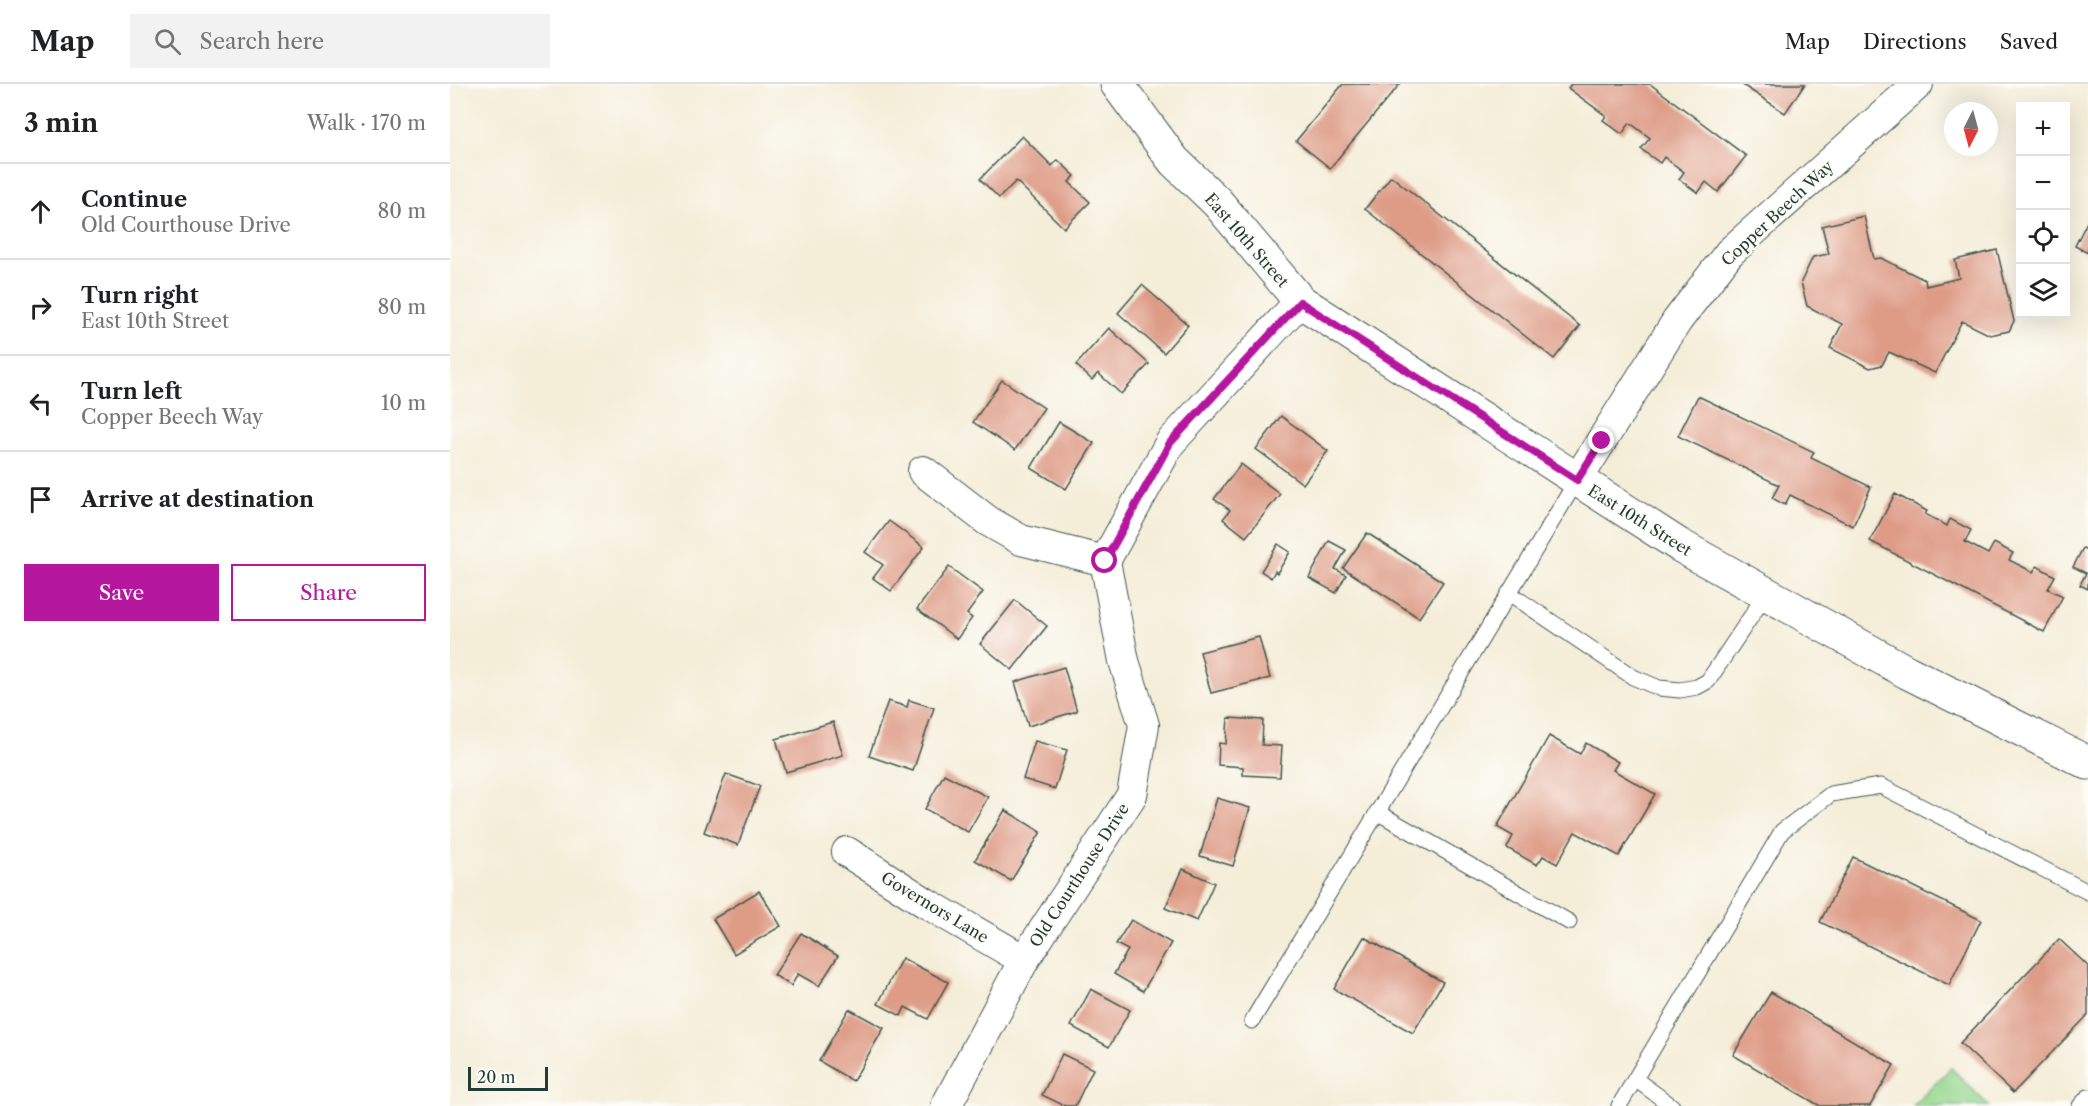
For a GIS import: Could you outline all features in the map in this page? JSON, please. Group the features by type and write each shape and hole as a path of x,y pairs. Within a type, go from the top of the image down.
{"main road":[{"name":"East 10th Street","path":"1117,84 1174,161 1217,202 1300,302 1679,545 1907,672 2088,763"}],"street":[{"name":"Copper Beech Way","path":"1577,480 1677,321 1729,253 1918,84"},
{"path":"923,471 988,521 1021,540 1105,561 1170,443 1300,302"},
{"name":"Old Courthouse Drive","path":"946,1106 1024,960 1132,795 1144,725 1124,661 1105,561"},
{"name":"Governors Lane","path":"847,852 926,903 1024,960"}],"lane":[{"path":"1252,1021 1577,480"},
{"path":"1509,593 1634,677 1659,688 1680,690 1697,687 1708,681 1766,594"},
{"path":"1619,1106 1782,831 1831,794 1881,786 2088,891"},
{"path":"1377,812 1569,922"},
{"path":"1635,1079 1672,1106"},
{"path":"2080,1106 2088,1097"}],"green space":[{"path":"1951,1068 1989,1106 1913,1106"}],"building":[{"path":"1343,84 1400,84 1330,168 1296,141"},
{"path":"1571,84 1650,84 1746,156 1718,192 1706,182 1698,193 1679,179 1684,172 1664,157 1660,163 1641,149 1650,138 1630,123 1622,134 1603,120 1606,116 1568,88"},
{"path":"1741,84 1805,84 1785,113"},
{"path":"1022,136 1052,166 1058,160 1075,176 1069,182 1090,202 1064,228 1016,181 999,198 980,179"},
{"path":"1391,176 1580,326 1554,359 1365,209"},
{"path":"1864,216 1874,259 1881,258 1925,280 1926,286 1959,278 1955,260 1997,250 2014,321 2009,331 1990,335 1962,321 1935,373 1889,352 1882,365 1870,368 1830,348 1842,324 1807,306 1801,282 1813,257 1829,254 1822,226"},
{"path":"2088,220 2088,253 2075,246"},
{"path":"1142,285 1188,325 1164,353 1118,313"},
{"path":"1109,328 1149,364 1121,394 1098,373 1092,380 1076,365"},
{"path":"1002,380 1044,408 1015,450 973,422"},
{"path":"1698,396 1814,452 1811,458 1871,487 1853,526 1790,495 1785,505 1772,498 1779,485 1678,436"},
{"path":"1281,416 1328,451 1303,484 1256,449"},
{"path":"1059,422 1094,443 1066,489 1031,468"},
{"path":"1241,464 1280,494 1246,537 1223,519 1230,510 1214,499"},
{"path":"1895,494 1927,511 1925,514 1947,526 1950,519 1971,530 1965,542 1988,554 1994,543 2013,553 2009,560 2033,572 2037,566 2055,576 2048,589 2063,596 2044,632 1870,541"},
{"path":"889,521 924,547 891,591 873,578 883,565 865,552"},
{"path":"1367,533 1443,582 1419,618 1343,568"},
{"path":"1329,541 1346,550 1335,569 1346,575 1336,593 1309,578"},
{"path":"1278,544 1290,552 1277,573 1275,571 1271,578 1261,571"},
{"path":"2083,548 2088,550 2088,589 2080,585 2086,573 2073,567"},
{"path":"949,567 983,592 967,614 972,618 957,639 917,609"},
{"path":"1015,600 1047,626 1012,670 980,644"},
{"path":"1259,637 1270,678 1211,693 1200,652"},
{"path":"1064,667 1077,711 1028,726 1015,682"},
{"path":"909,700 934,708 913,771 869,756 888,701 907,707"},
{"path":"1228,718 1263,720 1262,745 1282,746 1280,777 1243,775 1243,767 1218,765 1219,743 1226,744"},
{"path":"833,722 843,755 786,772 776,739"},
{"path":"1549,736 1580,754 1586,743 1618,762 1613,770 1655,794 1619,856 1575,832 1557,864 1543,856 1537,865 1507,848 1513,836 1497,827"},
{"path":"1035,741 1067,750 1055,789 1023,779"},
{"path":"726,774 760,786 738,845 704,832"},
{"path":"944,774 988,797 968,832 925,809"},
{"path":"1217,798 1250,808 1233,866 1200,856"},
{"path":"1005,810 1041,832 1011,881 975,860"},
{"path":"1853,857 1981,920 1949,985 1820,922"},
{"path":"1183,869 1214,883 1197,921 1165,908"},
{"path":"759,891 781,926 734,954 713,919"},
{"path":"1131,920 1171,943 1143,991 1114,974 1128,950 1116,944"},
{"path":"801,933 838,956 819,986 798,974 791,986 774,975"},
{"path":"1364,937 1443,982 1413,1033 1334,989"},
{"path":"2059,939 2088,966 2088,1015 2013,1093 1960,1043"},
{"path":"902,958 948,982 928,1019 905,1007 901,1016 878,1004"},
{"path":"1091,989 1130,1010 1109,1047 1071,1026"},
{"path":"1771,992 1894,1065 1870,1106 1820,1106 1733,1055"},
{"path":"849,1009 884,1028 853,1081 819,1061"},
{"path":"1062,1054 1093,1069 1075,1106 1065,1106 1042,1095"}],"route":[{"path":"1105,561 1170,443 1300,302 1577,480 1602,441"}]}
